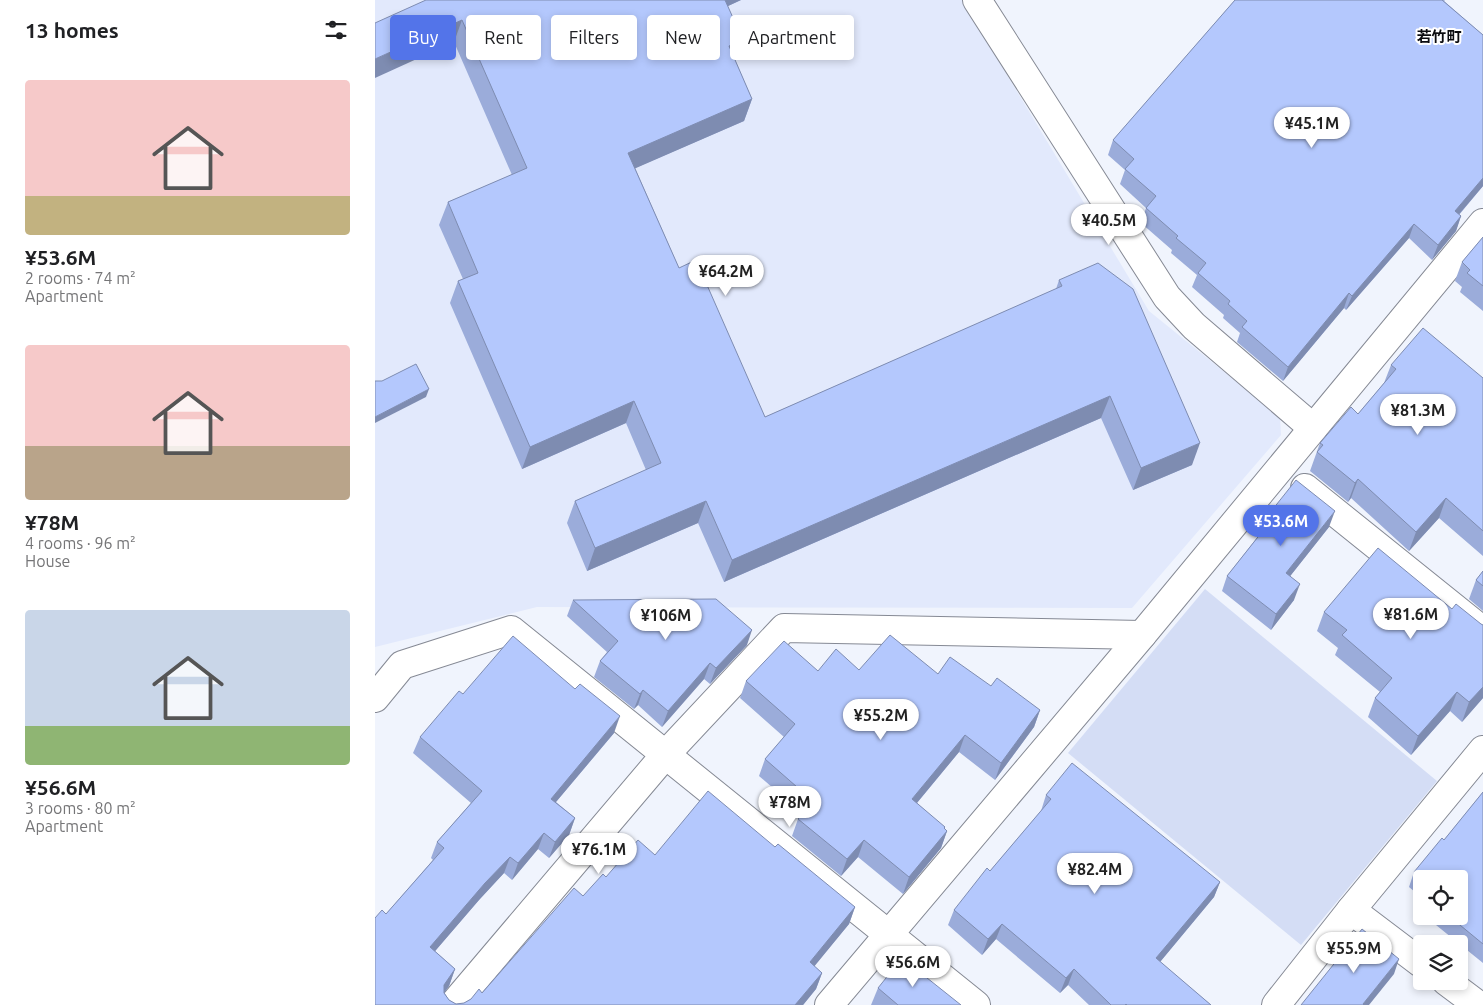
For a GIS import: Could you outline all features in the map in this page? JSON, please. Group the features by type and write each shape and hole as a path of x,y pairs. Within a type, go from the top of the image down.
{"street":[{"path":"977,0 1167,297 1194,326 1313,428"},
{"path":"829,1005 1142,635 1483,223"},
{"path":"1280,468 1483,632"},
{"path":"453,1005 665,755 784,628 1142,635"},
{"path":"375,698 402,665 511,630 976,1005"},
{"path":"1276,1005 1351,910 1483,750"},
{"path":"1351,910 1413,956"},
{"path":"1458,990 1478,1005"}],"shaded area":[{"path":"375,0 962,0 1149,311 1280,417 1281,435 1132,608 537,607 375,647"},
{"path":"1205,589 1437,781 1301,945 1068,753"}],"building":[{"path":"426,0 725,0 732,15 730,15 730,60 735,60 752,99 628,153 679,268 696,260 765,417 1062,286 1059,280 1098,263 1133,289 1200,443 1141,468 1110,396 732,560 706,501 595,548 575,501 661,463 634,401 530,447 458,281 478,273 448,202 527,168 480,60 541,60 541,15 466,15 466,29 462,20 456,23 456,15 393,15"},
{"path":"1235,0 1442,0 1483,35 1483,178 1455,211 1461,216 1438,245 1414,224 1352,296 1349,293 1288,367 1242,327 1247,321 1228,304 1230,301 1198,273 1206,263 1176,238 1178,236 1146,208 1156,196 1125,169 1134,159 1113,140"},
{"path":"390,16 390,52 375,59 375,23"},
{"path":"1483,237 1483,286 1467,273 1470,270 1462,262"},
{"path":"1423,328 1483,378 1483,531 1446,498 1416,532 1358,479 1355,483 1317,452 1323,445 1320,443 1351,407 1358,414 1396,369 1391,365"},
{"path":"416,364 429,389 375,417 375,381 382,381"},
{"path":"1296,480 1335,511 1286,573 1300,584 1276,614 1227,576 1273,518 1269,514"},
{"path":"1378,548 1452,609 1456,604 1483,625 1483,687 1469,702 1457,692 1418,736 1375,698 1392,678 1342,635 1347,630 1324,612"},
{"path":"1483,571 1483,586 1476,580"},
{"path":"716,599 752,630 716,668 710,663 668,711 643,690 640,694 600,661 618,641 573,600"},
{"path":"890,635 938,674 950,657 991,686 997,678 1040,710 1001,763 965,735 912,799 945,827 947,831 909,877 864,840 847,859 798,819 813,801 765,759 795,724 746,681 784,641 818,671 836,649 859,670"},
{"path":"513,636 575,689 580,684 620,716 551,799 575,818 555,842 544,833 518,863 510,857 430,947 455,969 444,985 444,993 449,1000 456,1004 464,1003 471,999 479,989 482,993 574,888 583,896 603,874 606,877 638,840 655,855 708,791 775,847 778,844 855,907 810,962 822,973 795,1005 375,1005 375,918 382,910 386,914 444,848 437,842 482,791 420,737 459,691 463,694"},
{"path":"1072,763 1220,882 1156,958 1211,1005 1111,1005 1074,969 1066,978 1002,924 988,939 954,910 987,868 990,871 1051,799 1046,795"},
{"path":"1483,792 1483,944 1460,925 1468,925 1468,870 1416,870 1442,838 1444,840"},
{"path":"1362,929 1399,959 1364,1005 1301,1005"},
{"path":"902,958 961,1005 898,1005 878,988"}],"district":[{"name":"若竹町","path":"1439,36"}]}
